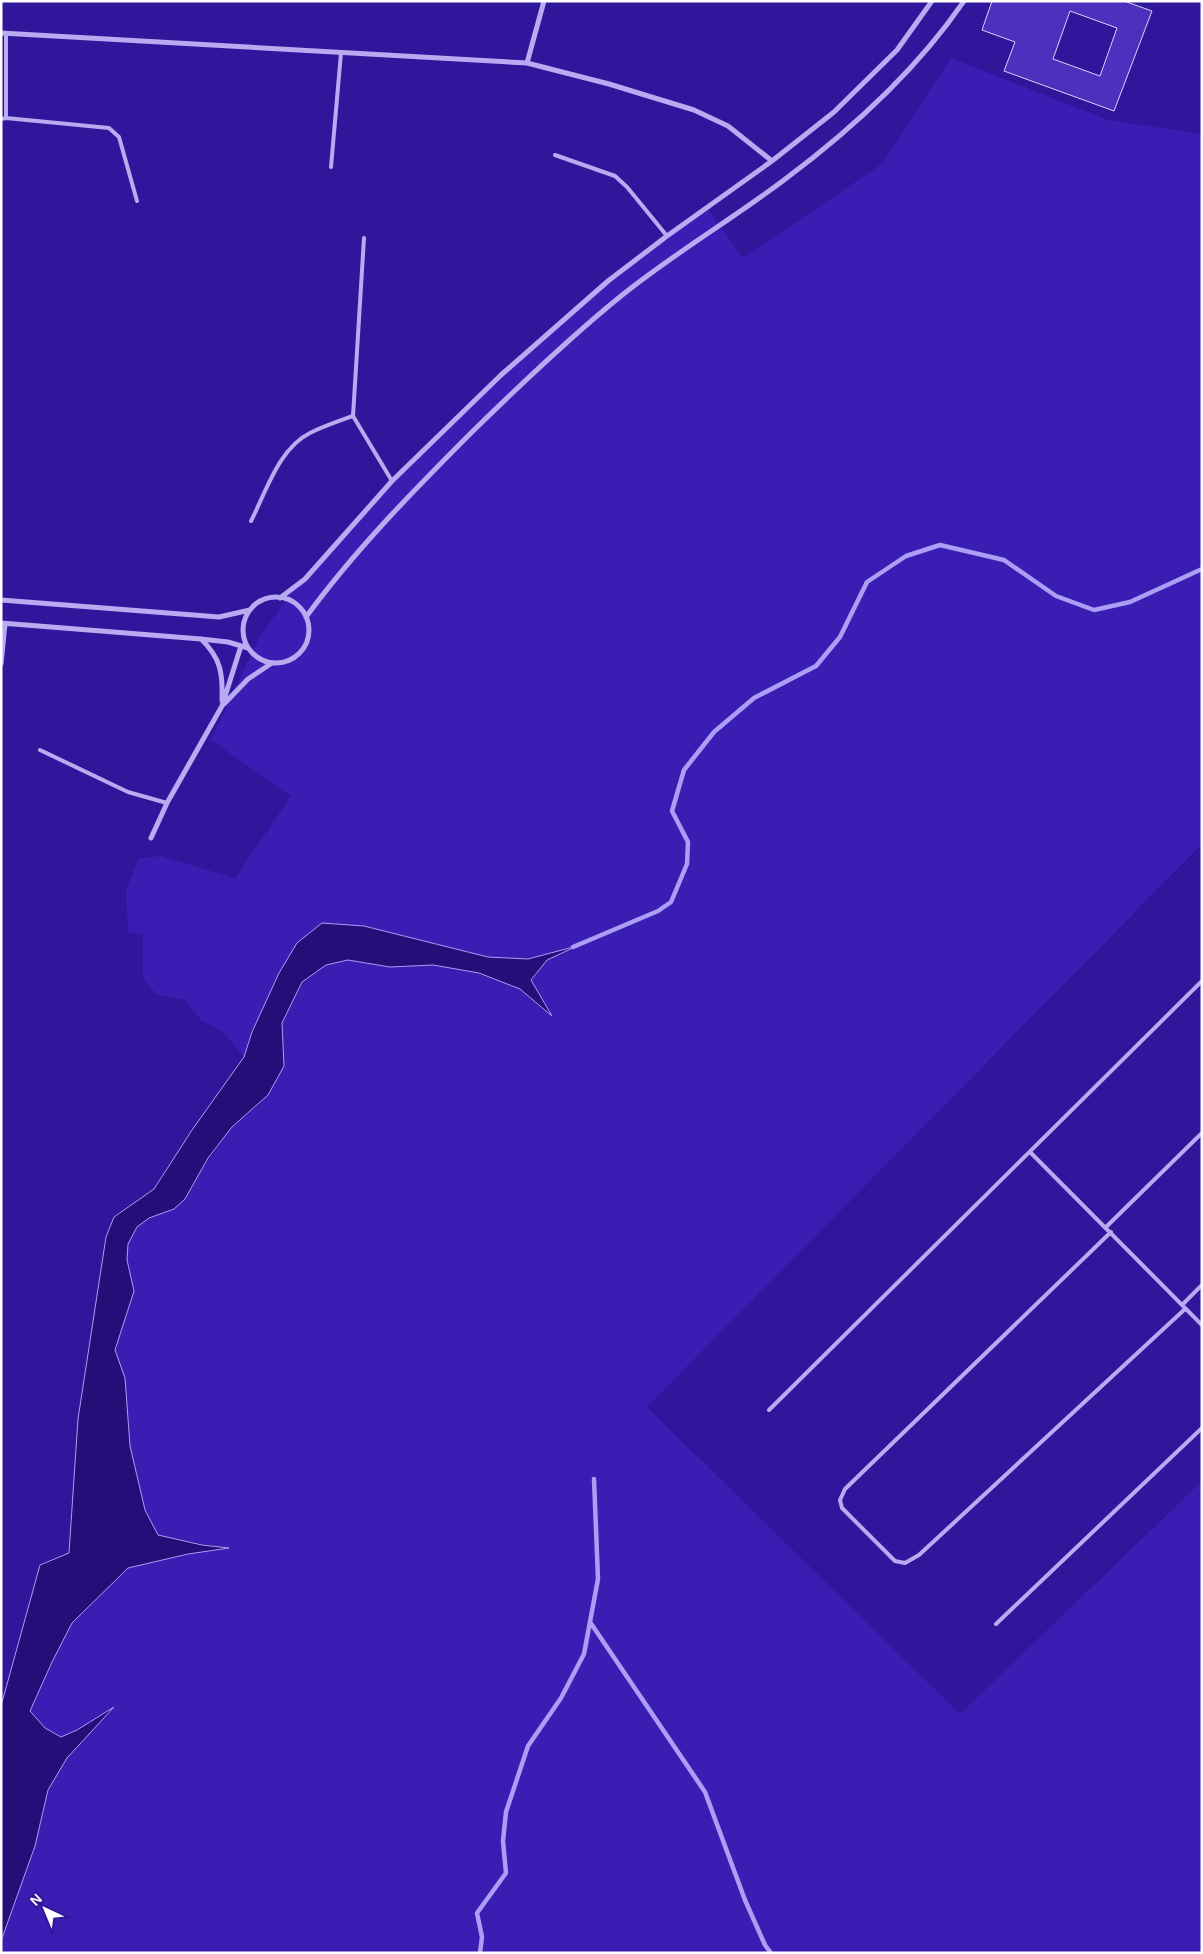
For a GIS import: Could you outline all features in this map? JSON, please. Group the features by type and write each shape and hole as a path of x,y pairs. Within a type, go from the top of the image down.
{"street":[{"path":"527,64 544,1"},
{"path":"1,600 219,617 250,610 260,602 280,598 305,579 392,482 501,375 608,281 772,161 834,112 897,50 932,1"},
{"path":"306,617 408,496 516,390 620,296 686,246 784,180 879,100 943,32 964,1"},
{"path":"3,33 527,64 610,84 694,110 728,126 772,161"},
{"path":"222,706 248,679 273,663 292,658 302,649 308,637 306,617 298,606 280,598"},
{"path":"248,648 243,629 250,610"},
{"path":"1,664 3,623 201,639 248,648 260,659 273,663"},
{"path":"201,639 220,662 223,682 222,706"},
{"path":"151,838 167,803 222,706 241,646"}],"lane":[{"path":"3,33 4,119 109,128 119,138 137,201"},
{"path":"331,167 341,53"},
{"path":"555,155 615,176 627,187 668,236"},
{"path":"364,238 353,416 392,482"},
{"path":"251,521 279,465 293,446 309,433 353,416"},
{"path":"40,750 141,798 167,803"},
{"path":"769,1410 1202,981"},
{"path":"1106,1227 1202,1133"},
{"path":"1030,1152 1202,1325"},
{"path":"1111,1232 845,1488 840,1500 842,1508 895,1561 905,1562 919,1555 1185,1309"},
{"path":"1182,1305 1202,1285"},
{"path":"996,1624 1202,1428"}],"shaded area":[{"path":"951,58 1108,120 1202,134 1202,844 647,1407 960,1714 1202,1481 1202,1953 1,1953 1,1941 35,1846 48,1790 67,1758 112,1709 77,1730 61,1737 45,1728 30,1710 72,1623 128,1568 188,1554 227,1548 158,1535 145,1510 130,1446 125,1378 115,1350 134,1291 127,1260 128,1244 137,1227 149,1218 174,1209 232,1127 258,1106 284,1066 282,1023 302,982 326,965 348,960 390,967 433,965 479,973 521,989 551,1015 531,981 547,960 573,947 528,959 488,957 322,923 252,1032 244,1057 222,1031 202,1021 185,1000 156,994 143,978 143,935 128,932 126,891 138,859 160,856 235,878 291,796 211,740 259,638 293,590 422,451 608,278 707,208 743,258 882,164"},
{"path":"322,923 364,926 488,957 528,959 577,946 547,960 531,980 552,1016 520,989 479,973 433,965 390,967 348,960 326,965 302,982 282,1023 284,1066 268,1095 232,1127 208,1158 185,1199 174,1209 149,1218 137,1227 128,1244 127,1260 134,1291 115,1350 125,1378 130,1446 145,1510 158,1535 202,1545 229,1548 188,1554 128,1568 72,1623 30,1711 45,1728 61,1737 77,1730 114,1707 67,1758 48,1790 35,1846 1,1941 1,1706 40,1565 69,1553 78,1419 106,1237 114,1217 154,1189 192,1130 244,1057 252,1032 279,973 297,943"}],"building":[{"path":"992,1 1124,1 1152,11 1114,111 1004,71 1015,42 982,30","holes":["1070,11 1117,28 1100,76 1053,59"]}],"waterway":[{"path":"573,947 658,911 671,902 687,864 688,842 672,811 684,770 714,732 754,698 816,666 840,637 867,582 906,556 940,545 1004,560 1056,596 1094,610 1130,602 1202,569"},
{"path":"480,1953 482,1937 477,1913 506,1873 503,1841 506,1812 528,1746 561,1698 584,1654 598,1579 594,1479"},
{"path":"590,1622 705,1792 745,1900 765,1945 771,1953"}]}
